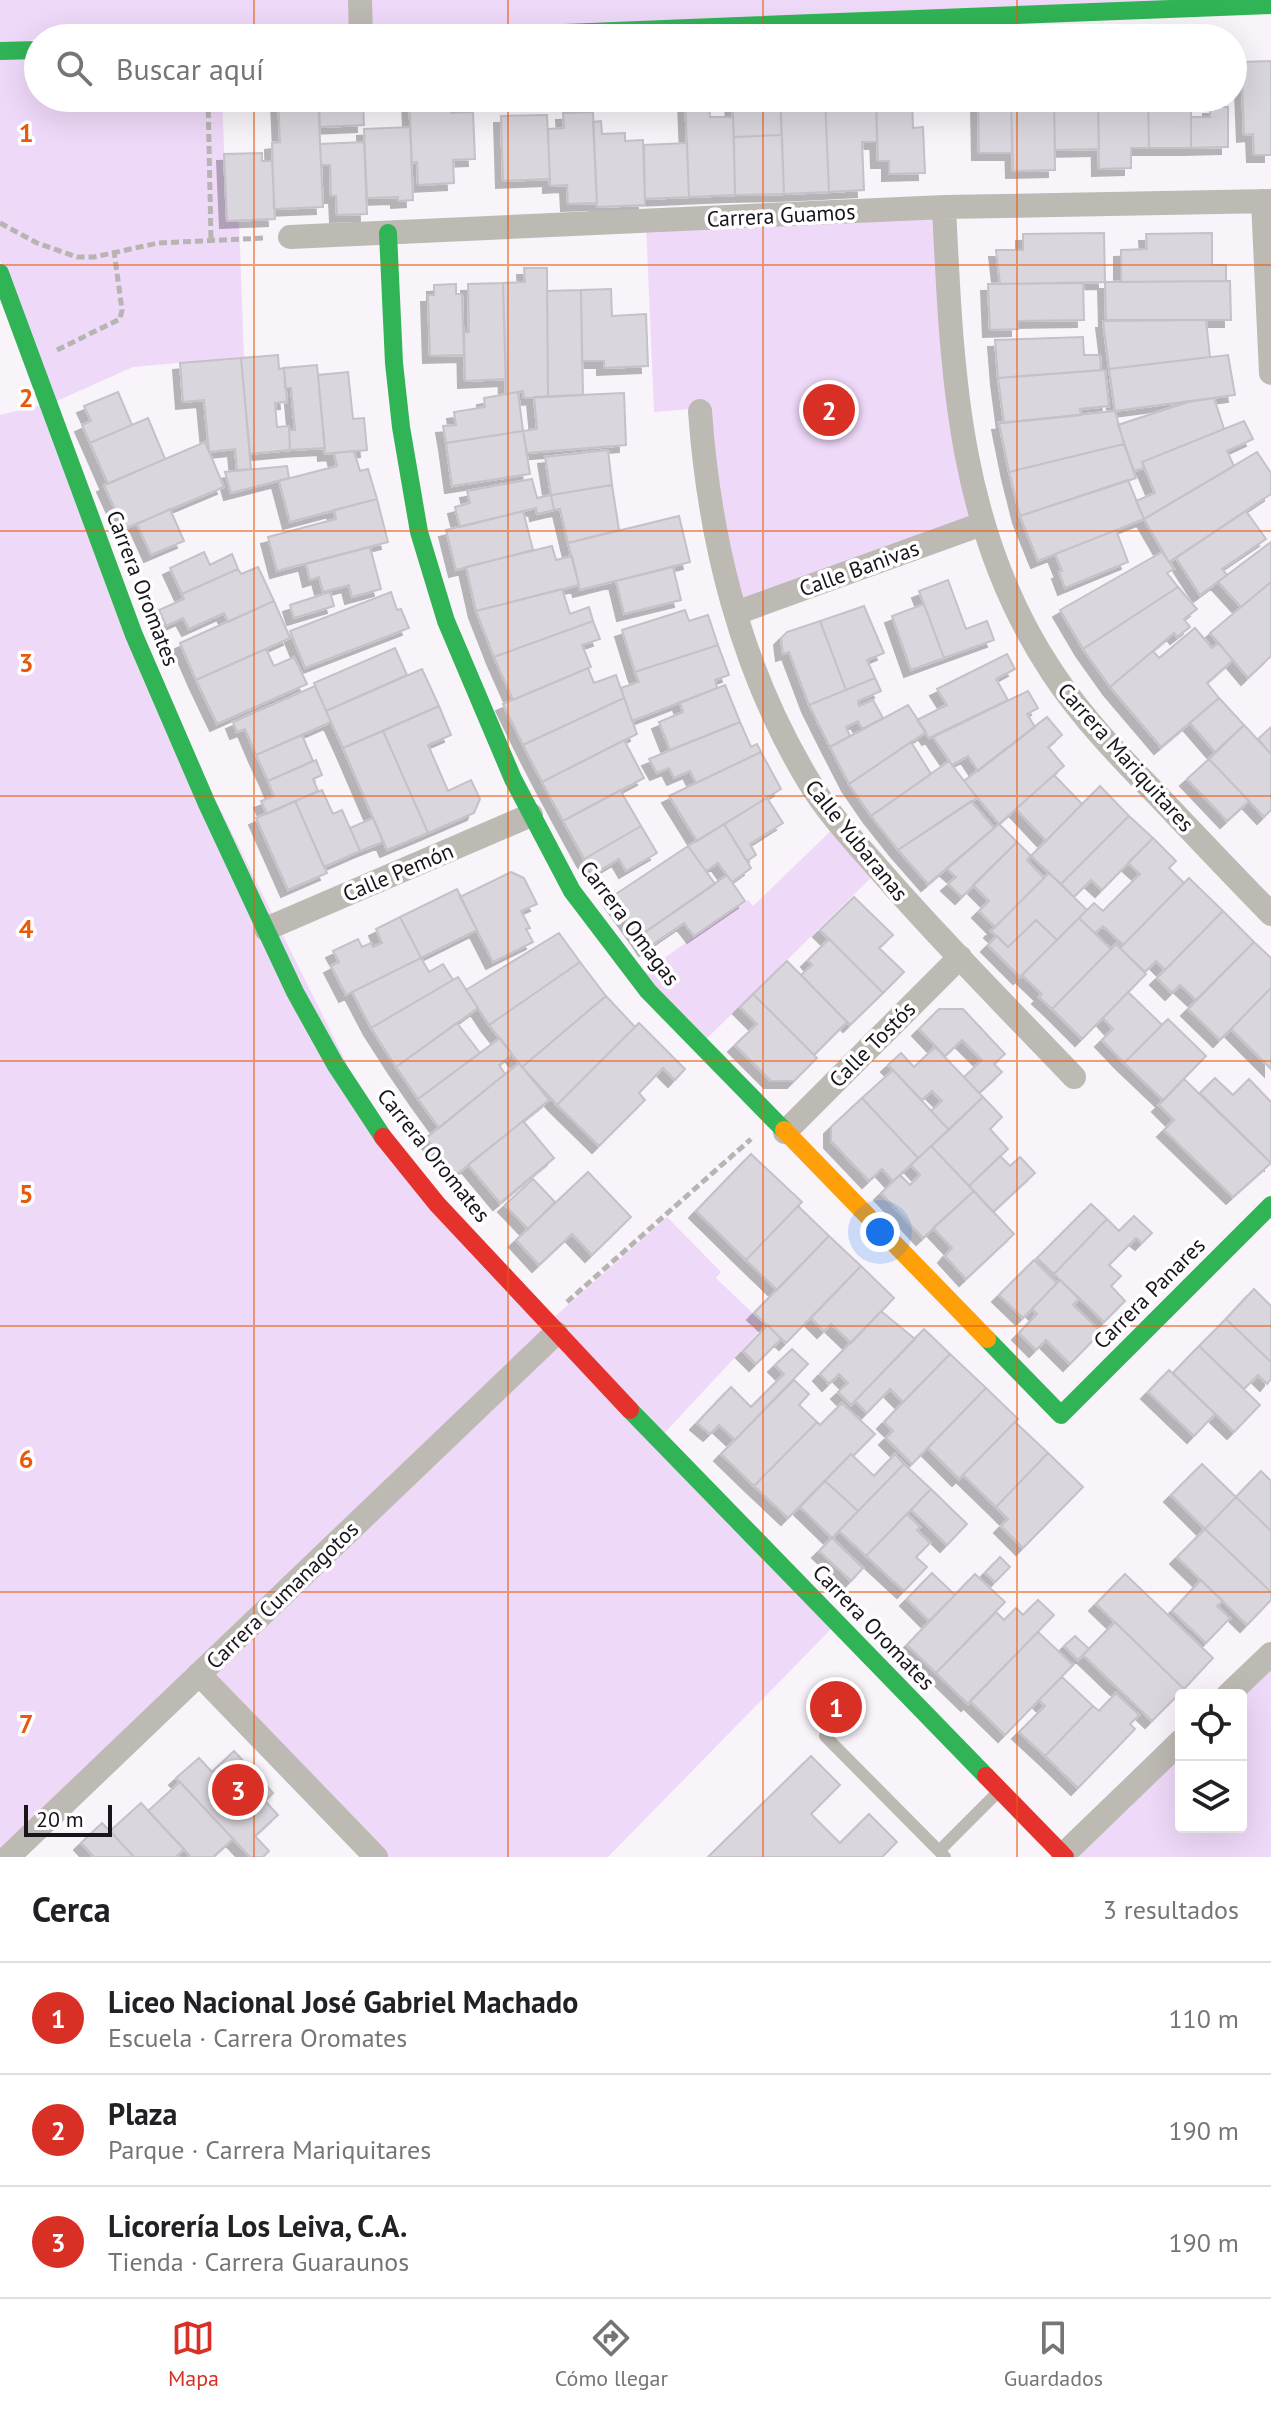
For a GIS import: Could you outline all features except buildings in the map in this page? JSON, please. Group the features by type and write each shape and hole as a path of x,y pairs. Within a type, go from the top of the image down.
{"street":[{"path":"360,0 361,24"},
{"path":"790,24 1271,5"},
{"path":"0,51 24,50"},
{"path":"1267,201 1271,373"},
{"name":"Carrera Guamos","path":"290,237 944,207 1267,201"},
{"name":"Carrera Mariquitares","path":"944,207 955,386 970,480 994,559 1017,609 1051,671 1117,754 1267,901"},
{"name":"Carrera Omagas","path":"388,233 394,363 405,455 419,532 446,621 501,752 572,891 640,981 1061,1415"},
{"name":"Carrera Oromates","path":"0,273 134,635 207,804 295,992 335,1064 384,1139 437,1204 551,1327 1064,1856"},
{"name":"Calle Yubaranas","path":"700,411 710,506 736,613 767,698 809,782 854,841 914,910 1074,1077"},
{"name":"Calle Banivas","path":"736,613 982,524"},
{"name":"Calle Pemón","path":"266,929 531,815"},
{"name":"Calle Tostós","path":"778,1125 960,957"},
{"name":"Carrera Panares","path":"1061,1415 1271,1205"},
{"name":"Carrera Cumanagotos","path":"8,1857 199,1674 551,1327"},
{"path":"1234,1689 1271,1654"},
{"path":"199,1674 376,1857"},
{"path":"1064,1856 1175,1747"}],"lane":[{"path":"825,1736 942,1854 1000,1791"}],"path":[{"path":"208,112 211,240"},
{"path":"0,223 37,243 77,257 94,257 158,243 290,237"},
{"path":"32,364 120,319 122,310 114,251"},
{"path":"551,1327 778,1125"}],"shaded area":[{"path":"0,0 1271,0 744,24 24,24 24,43 0,51"},
{"path":"24,53 24,112 223,112 227,221 239,221 244,357 133,367 50,404 0,260 0,54"},
{"path":"940,210 978,522 738,609 702,408 654,412 646,224"},
{"path":"46,404 134,635 384,1139 837,1623 608,1857 376,1857 199,1674 0,1857 0,415"},
{"path":"838,824 878,871 700,1045 638,976 748,900 753,906"},
{"path":"667,1217 721,1272 716,1278 765,1325 660,1438 549,1322"},
{"path":"1271,1654 1271,1857 1065,1857 1175,1747 1175,1833 1247,1833 1245,1689"}],"traffic: fast":[{"path":"790,24 1271,5"},
{"path":"0,51 24,50"},
{"path":"388,233 394,363 401,427 419,532 446,621 513,779 572,891 648,991 784,1130"},
{"path":"0,273 134,635 207,804 295,992 335,1064 383,1137"},
{"path":"987,1339 1061,1415 1271,1205"},
{"path":"630,1410 986,1776"}],"traffic: slow":[{"path":"784,1130 987,1339"}],"traffic: jam":[{"path":"383,1137 437,1204 630,1410"},
{"path":"986,1776 1065,1857"}],"place":[{"name":"Plaza","path":"829,410"},
{"name":"Liceo Nacional José Gabriel Machado","path":"836,1707"},
{"name":"Licorería Los Leiva, C.A.","path":"238,1790"}]}
